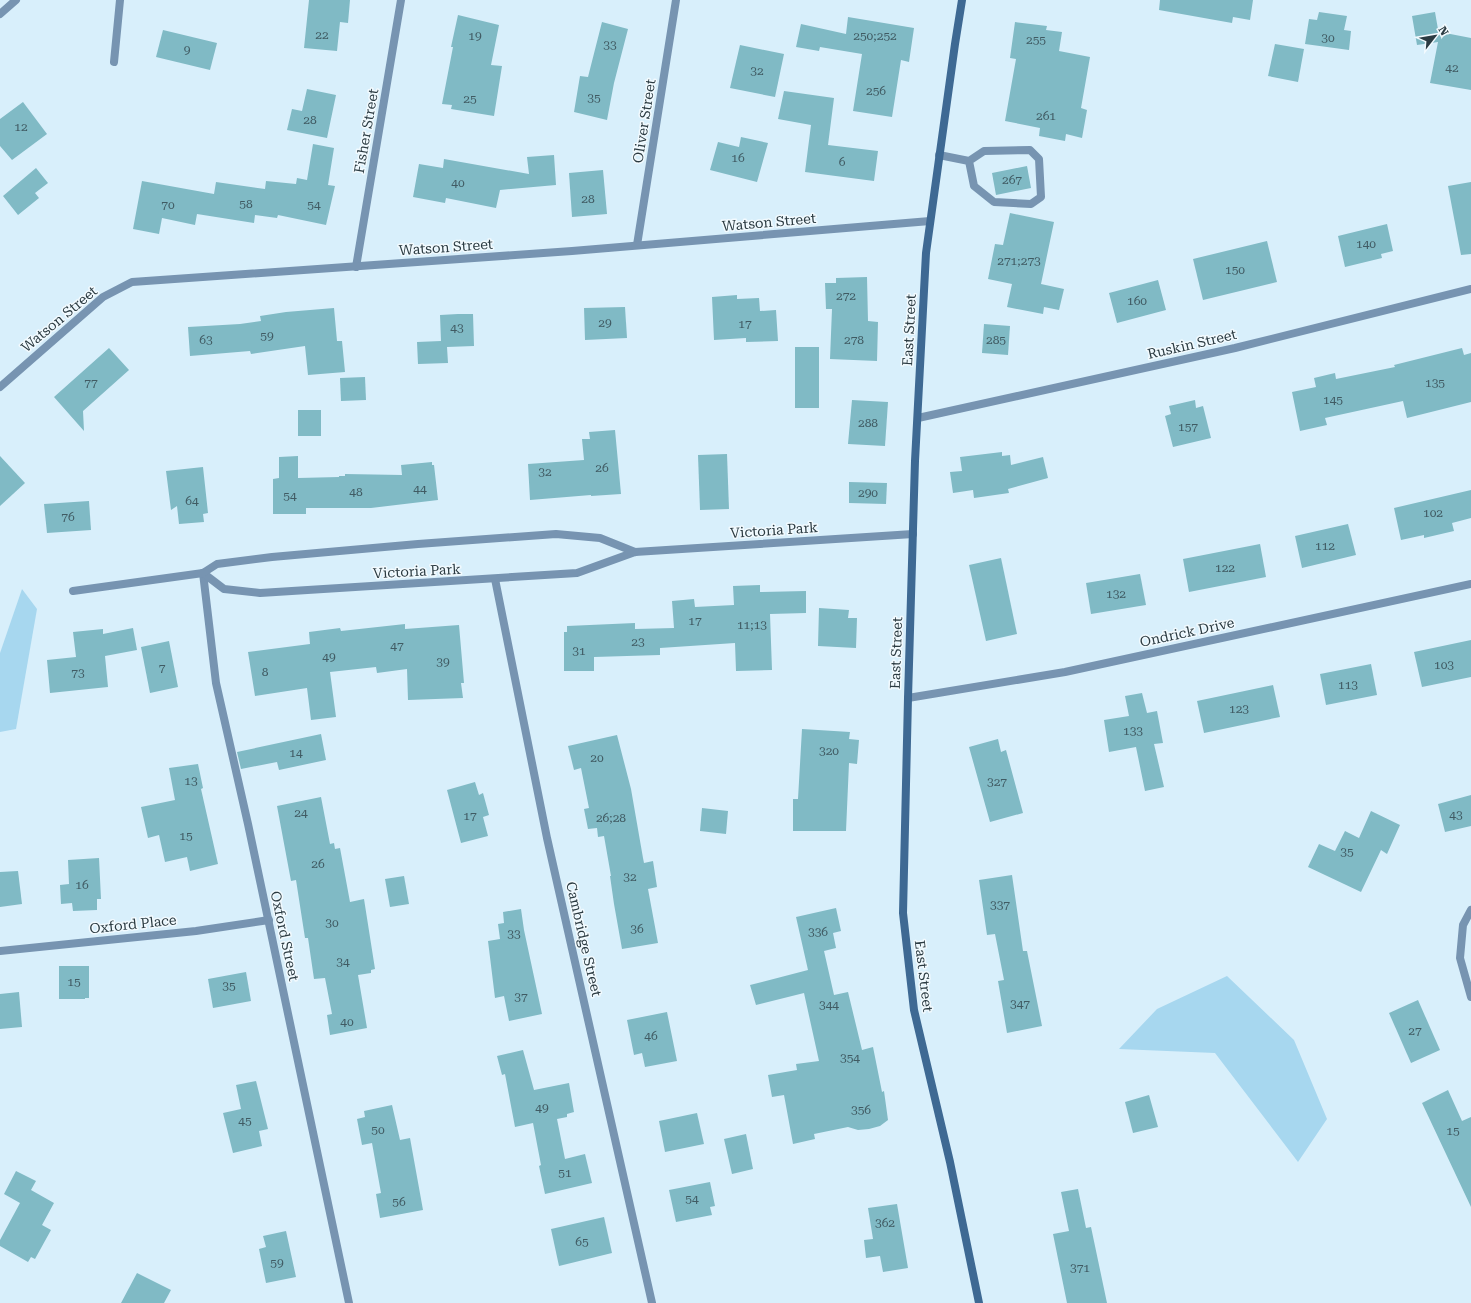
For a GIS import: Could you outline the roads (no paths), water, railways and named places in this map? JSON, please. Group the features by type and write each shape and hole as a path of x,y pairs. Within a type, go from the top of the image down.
{"main road":[{"name":"East Street","path":"962,0 926,253 913,534 903,913 914,1010 950,1162 979,1303"}],"street":[{"path":"0,14 16,0"},
{"path":"114,62 120,0"},
{"name":"Fisher Street","path":"356,267 401,0"},
{"name":"Oliver Street","path":"637,246 676,0"},
{"path":"939,155 969,161 984,151 1030,150 1039,159 1041,197 1031,204 994,202 974,186 969,161"},
{"name":"Watson Street","path":"0,387 103,297 132,282 637,246 930,221"},
{"name":"Ruskin Street","path":"918,418 1235,348 1471,289"},
{"name":"Victoria Park","path":"73,591 203,573 217,564 272,557 556,534 600,538 636,552"},
{"name":"Victoria Park","path":"203,573 224,589 260,593 577,573 636,552 913,534"},
{"name":"Oxford Street","path":"203,573 216,683 269,920 349,1303"},
{"name":"Cambridge Street","path":"495,579 547,838 652,1303"},
{"name":"Ondrick Drive","path":"908,698 1065,672 1471,584"},
{"path":"1471,910 1463,925 1460,958 1471,996"},
{"name":"Oxford Place","path":"0,950 196,931 269,920"}]}
